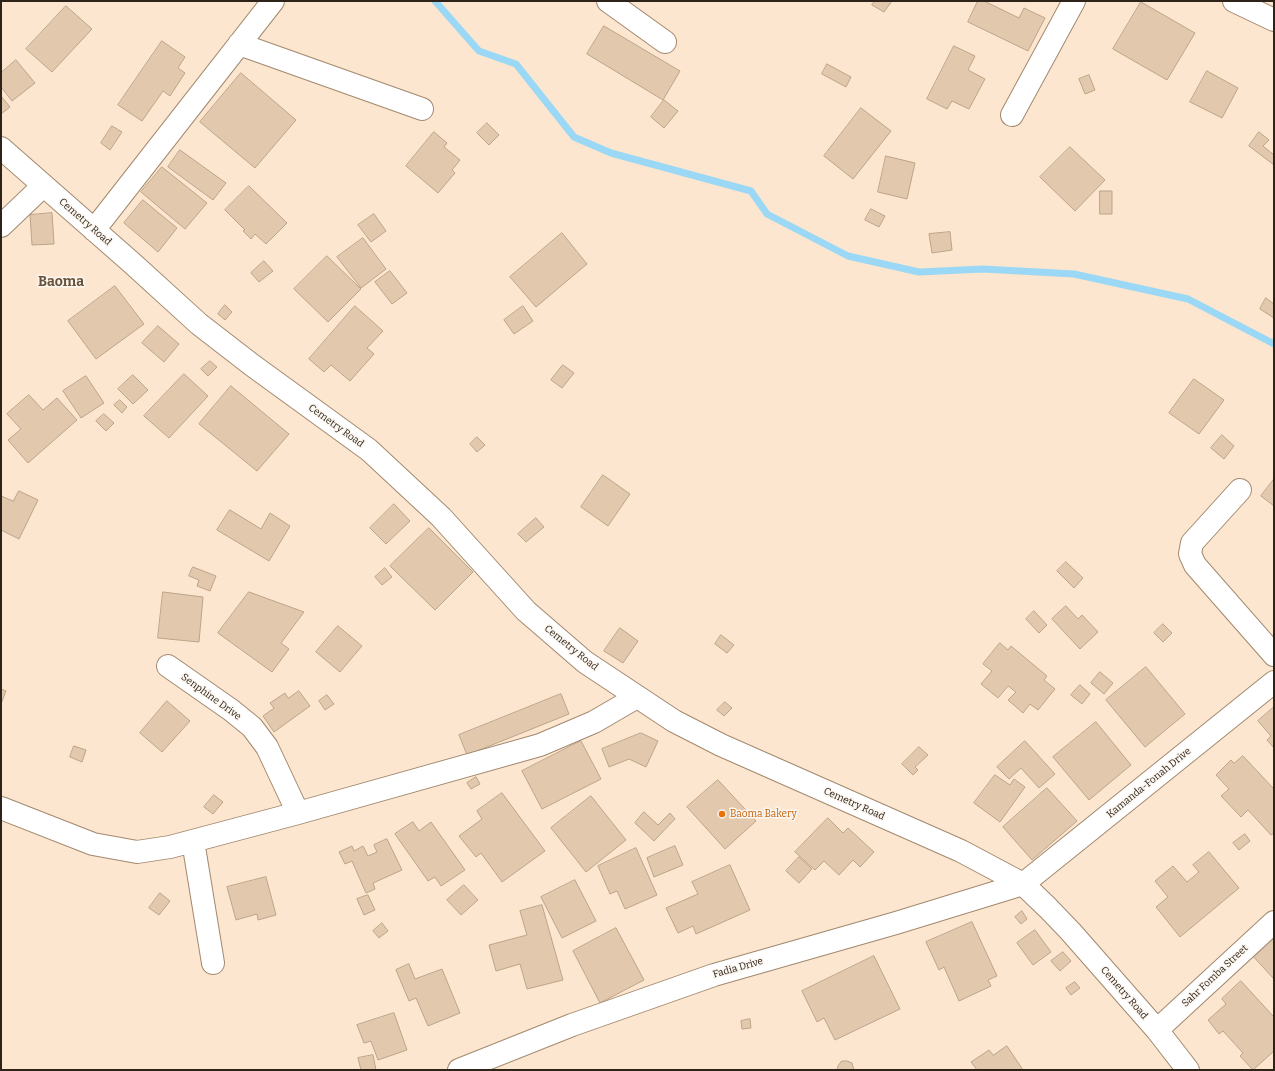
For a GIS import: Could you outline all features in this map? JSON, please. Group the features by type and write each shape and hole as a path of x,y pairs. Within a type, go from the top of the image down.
{"street":[{"path":"94,230 273,1"},
{"path":"608,1 665,42"},
{"path":"1012,115 1074,1"},
{"path":"1234,1 1274,20"},
{"path":"239,44 422,109"},
{"name":"Cemetry Road","path":"1,148 199,324 252,365 369,450 441,517 526,611 585,662 674,721 715,741 960,851 1023,884 1066,927 1157,1030 1188,1070"},
{"path":"1,226 43,186"},
{"path":"1240,490 1192,543 1190,554 1195,565 1274,655"},
{"name":"Senphine Drive","path":"168,666 231,710 252,727 267,747 298,813"},
{"name":"Kamanda-Fonah Drive","path":"1023,884 1274,682"},
{"path":"1,808 93,844 137,852 170,847 298,813 540,745 594,722 637,696"},
{"path":"193,841 213,963"},
{"name":"Fadia Drive","path":"459,1070 572,1025 714,975 896,923 1023,884"},
{"name":"Sahr Fomba Street","path":"1157,1030 1274,922"}],"building":[{"path":"875,1 892,1 884,12 872,5"},
{"path":"978,1 984,1 1019,18 1024,8 1045,18 1028,51 968,22"},
{"path":"1141,2 1195,33 1167,80 1113,49"},
{"path":"66,6 92,29 52,72 26,49"},
{"path":"604,26 680,71 663,100 587,54"},
{"path":"162,41 185,57 178,68 185,73 170,96 163,91 142,121 118,105"},
{"path":"954,46 975,56 968,70 985,79 969,109 952,101 947,109 927,99"},
{"path":"16,60 35,83 12,101 1,87 1,73"},
{"path":"827,64 851,77 846,87 822,74"},
{"path":"1207,71 1238,88 1222,118 1190,102"},
{"path":"241,73 296,120 255,168 200,122"},
{"path":"1089,75 1095,90 1085,94 1079,79"},
{"path":"1,96 10,107 1,114"},
{"path":"664,100 678,111 664,128 651,117"},
{"path":"861,108 891,131 853,179 824,156"},
{"path":"487,123 499,135 489,145 477,133"},
{"path":"112,126 122,132 110,150 101,143"},
{"path":"434,132 447,143 444,147 460,160 452,170 455,173 438,193 406,166"},
{"path":"1259,132 1269,140 1263,146 1274,155 1274,165 1249,146"},
{"path":"1070,147 1105,180 1075,211 1040,177"},
{"path":"180,150 226,183 213,200 168,167"},
{"path":"886,156 915,163 907,199 878,192"},
{"path":"162,167 207,203 185,229 141,192"},
{"path":"249,186 287,223 266,244 255,234 251,239 243,231 245,230 225,210"},
{"path":"1100,191 1112,191 1112,214 1100,214"},
{"path":"143,200 177,228 158,252 124,223"},
{"path":"871,209 885,216 879,227 865,220"},
{"path":"52,213 54,244 32,245 30,215"},
{"path":"374,214 386,231 371,242 358,225"},
{"path":"950,232 952,250 932,253 929,234"},
{"path":"562,233 587,264 536,307 510,277"},
{"path":"363,238 386,269 361,288 337,257"},
{"path":"327,256 361,289 328,322 294,289"},
{"path":"264,261 273,271 259,282 251,273"},
{"path":"390,271 407,293 392,304 375,282"},
{"path":"115,286 144,324 96,359 68,321"},
{"path":"1266,298 1274,304 1274,318 1260,309"},
{"path":"225,305 232,312 225,320 218,314"},
{"path":"355,306 383,331 367,348 374,354 350,381 331,365 324,372 309,359"},
{"path":"523,306 533,321 514,334 504,320"},
{"path":"158,326 179,344 164,362 142,343"},
{"path":"210,361 217,367 208,376 201,369"},
{"path":"563,365 574,373 562,388 551,380"},
{"path":"184,374 208,396 169,438 144,416"},
{"path":"133,375 148,390 133,404 118,389"},
{"path":"86,376 104,403 81,418 63,391"},
{"path":"1194,379 1224,400 1199,434 1169,413"},
{"path":"231,386 289,434 257,471 199,424"},
{"path":"29,395 43,410 57,398 77,420 28,463 8,440 21,429 7,414"},
{"path":"120,400 127,407 122,413 114,405"},
{"path":"104,414 114,423 106,431 96,421"},
{"path":"1222,435 1234,446 1224,459 1211,448"},
{"path":"477,437 485,445 477,452 470,444"},
{"path":"603,475 630,494 608,526 581,507"},
{"path":"1274,479 1274,506 1261,496"},
{"path":"19,491 38,500 19,539 1,530 1,496 13,501"},
{"path":"394,504 410,521 386,544 370,528"},
{"path":"230,510 261,529 270,513 290,526 269,561 217,530"},
{"path":"536,518 544,527 526,542 518,534"},
{"path":"429,528 473,572 435,610 390,566"},
{"path":"1066,562 1083,578 1074,588 1057,571"},
{"path":"193,567 216,576 210,591 197,586 199,580 189,576"},
{"path":"385,568 392,577 382,585 375,577"},
{"path":"163,592 203,597 199,642 158,638"},
{"path":"249,592 304,612 281,643 289,649 272,672 218,633"},
{"path":"1066,606 1078,619 1082,615 1098,632 1080,649 1052,619"},
{"path":"1034,611 1047,625 1039,633 1026,619"},
{"path":"1163,624 1172,633 1163,642 1154,633"},
{"path":"338,626 362,646 340,672 316,652"},
{"path":"620,628 638,641 623,663 604,651"},
{"path":"721,635 734,645 727,653 715,644"},
{"path":"1000,643 1008,650 1011,646 1047,676 1044,680 1055,689 1038,710 1030,704 1023,713 1008,700 1016,692 1008,686 998,698 981,684 992,671 983,664"},
{"path":"1146,667 1185,714 1145,747 1106,700"},
{"path":"1100,672 1113,683 1104,694 1091,683"},
{"path":"1080,685 1090,694 1082,704 1071,695"},
{"path":"1,689 6,691 1,704"},
{"path":"299,691 310,706 274,732 263,716 274,708 270,703 285,693 288,698"},
{"path":"561,694 569,714 467,755 459,735"},
{"path":"327,695 334,704 325,710 319,701"},
{"path":"167,701 190,721 162,752 140,733"},
{"path":"725,702 732,708 724,716 717,710"},
{"path":"1274,707 1274,748 1267,740 1271,736 1258,721"},
{"path":"1096,722 1131,765 1089,800 1053,757"},
{"path":"641,733 658,741 646,767 629,759 609,767 602,749"},
{"path":"581,741 601,779 542,809 522,771"},
{"path":"1025,741 1055,774 1039,788 1021,768 1009,779 997,767"},
{"path":"74,746 86,750 82,762 70,757"},
{"path":"919,747 928,755 915,767 918,770 913,775 902,764"},
{"path":"1243,756 1274,789 1274,833 1271,835 1248,810 1241,817 1221,796 1229,789 1216,775 1231,760 1234,763"},
{"path":"995,775 1010,785 1014,779 1025,787 1000,822 974,803"},
{"path":"476,777 480,784 471,789 467,783"},
{"name":"Baoma Bakery","path":"718,780 756,821 725,849 687,807"},
{"path":"1047,788 1077,821 1032,860 1003,827"},
{"path":"502,793 545,851 502,882 481,853 476,857 459,836 482,819 477,811"},
{"path":"214,795 223,802 213,814 204,807"},
{"path":"591,796 626,840 586,872 551,828"},
{"path":"644,812 658,825 670,813 675,819 654,841 635,823"},
{"path":"828,818 843,833 848,828 874,852 860,867 853,860 839,875 824,861 815,870 795,852"},
{"path":"413,822 419,831 431,822 465,870 441,886 435,877 428,881 395,834"},
{"path":"1245,834 1250,841 1239,850 1233,843"},
{"path":"387,839 402,870 373,883 375,889 366,893 352,861 345,864 339,852 352,846 354,851 363,846 368,856 377,852 374,845"},
{"path":"675,846 683,865 654,877 647,858"},
{"path":"636,848 657,895 625,909 617,891 610,894 598,866"},
{"path":"1209,852 1239,888 1180,937 1156,907 1168,897 1155,881 1173,866 1187,882 1199,872 1193,865"},
{"path":"799,857 812,869 799,883 786,871"},
{"path":"730,865 750,910 696,934 693,926 678,933 666,908 698,894 692,882"},
{"path":"266,877 276,915 258,920 257,914 236,920 227,887"},
{"path":"575,880 596,921 562,938 541,897"},
{"path":"464,885 478,900 461,915 447,900"},
{"path":"160,893 170,901 159,915 149,908"},
{"path":"368,895 375,910 364,915 357,899"},
{"path":"542,905 563,980 527,989 520,964 496,971 489,945 527,935 520,911"},
{"path":"1022,911 1027,919 1021,924 1015,917"},
{"path":"972,922 997,976 988,980 991,986 959,1001 944,967 939,970 926,942"},
{"path":"382,923 388,931 379,938 373,931"},
{"path":"616,928 644,980 600,1003 573,951"},
{"path":"1035,930 1051,952 1033,965 1017,943"},
{"path":"1274,933 1274,977 1273,978 1251,954"},
{"path":"1063,952 1071,961 1060,971 1051,961"},
{"path":"874,956 900,1009 835,1040 824,1018 817,1022 802,991"},
{"path":"409,964 415,979 442,969 460,1013 428,1026 416,998 409,1001 396,970"},
{"path":"1241,981 1273,1016 1274,1014 1274,1051 1253,1070 1240,1056 1243,1053 1223,1031 1219,1034 1208,1020 1226,1004 1222,999"},
{"path":"1075,982 1080,988 1071,995 1066,988"},
{"path":"394,1013 407,1050 378,1060 371,1041 364,1043 357,1025"},
{"path":"750,1019 751,1028 742,1029 741,1021"},
{"path":"1007,1046 1023,1070 977,1070 971,1062 989,1050 993,1055"},
{"path":"373,1055 376,1070 361,1070 358,1058"},
{"path":"842,1061 852,1063 854,1070 837,1070"}],"waterway":[{"path":"435,1 479,51 516,64 574,137 611,153 751,191 767,214 848,256 919,272 983,269 1074,274 1188,299 1274,344"}],"place":[{"name":"Baoma Bakery","path":"722,814"}],"district":[{"name":"Baoma","path":"61,282"}]}
